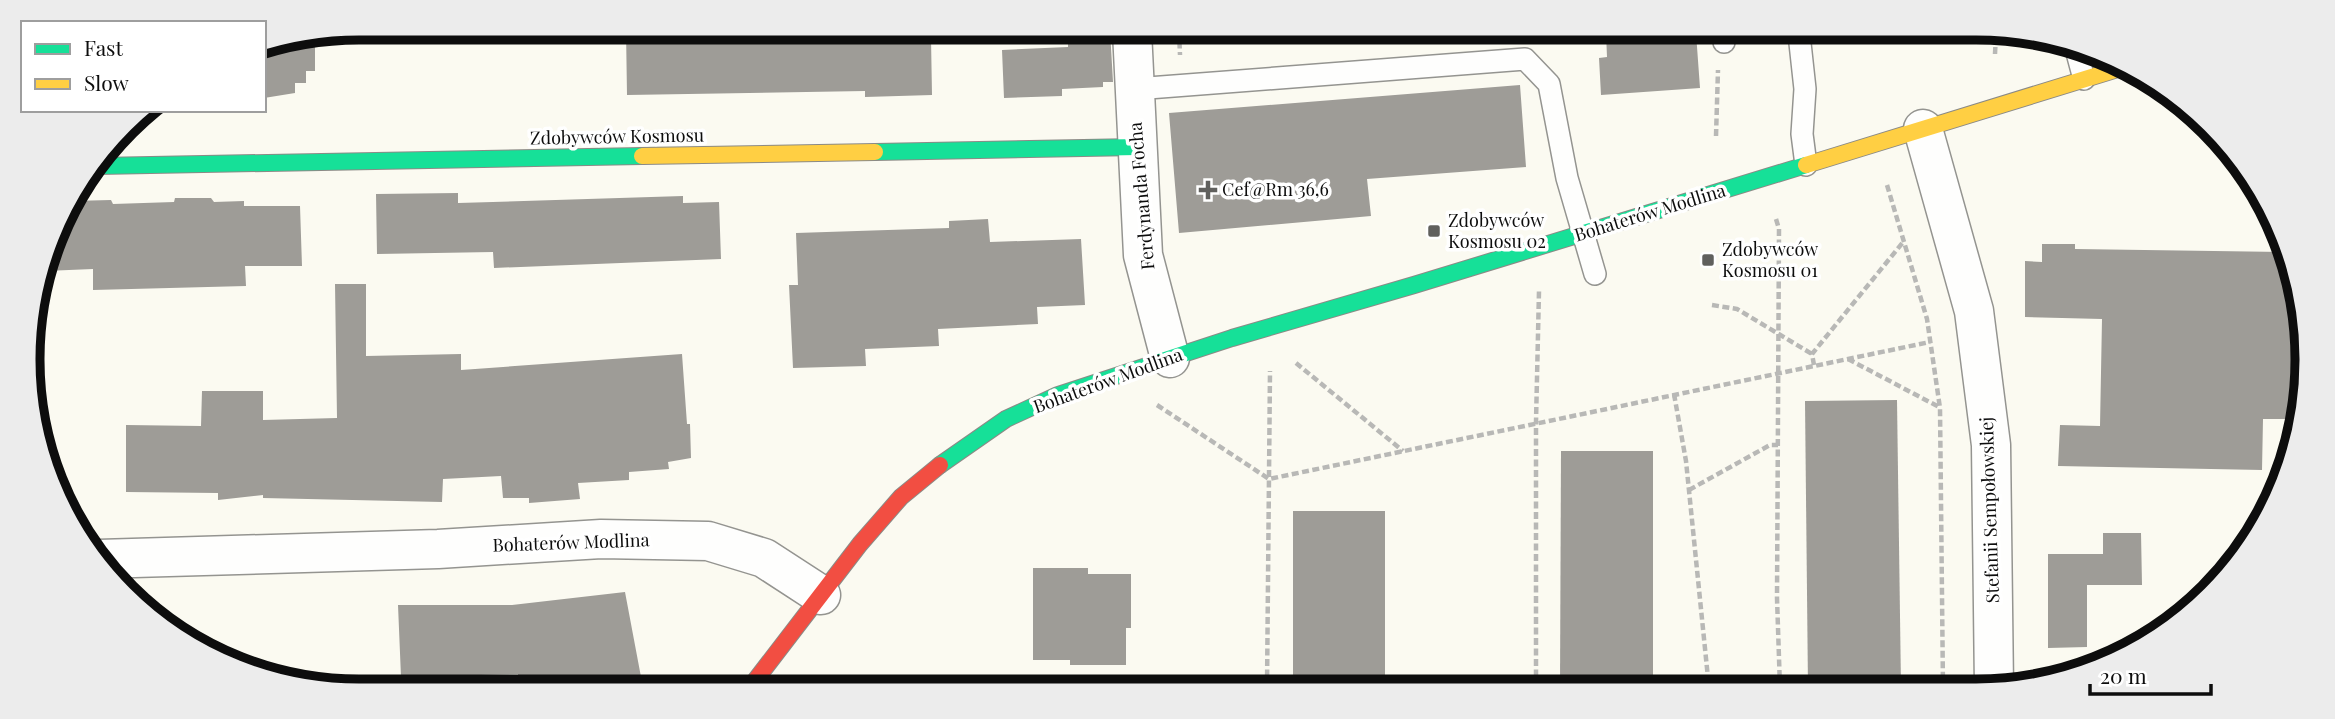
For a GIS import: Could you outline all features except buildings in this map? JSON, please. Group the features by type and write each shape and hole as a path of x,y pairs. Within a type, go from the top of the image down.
{"main road":[{"name":"Bohaterów Modlina","path":"821,595 901,497 951,456 1006,419 1058,396 1232,338 2112,71"},
{"name":"Zdobywców Kosmosu","path":"105,166 1137,147"},
{"path":"756,679 821,595"}],"street":[{"name":"Ferdynanda Focha","path":"1132,40 1143,255 1170,358"},
{"name":"Stefanii Sempołowskiej","path":"1923,129 1974,311 1991,445 1994,678"},
{"name":"Bohaterów Modlina","path":"110,559 438,549 601,540 708,541 764,558 821,595"}],"lane":[{"path":"1800,40 1805,89 1802,134 1806,165"},
{"path":"2078,57 2084,79"},
{"path":"1135,89 1525,59 1549,84 1566,177 1595,274"}],"path":[{"path":"1716,136 1719,54 1723,40"},
{"path":"1995,54 1996,41"},
{"path":"1887,185 1927,319 1940,408 1944,679"},
{"path":"1776,219 1779,229 1780,679"},
{"path":"1812,354 1904,241"},
{"path":"1536,679 1539,290"},
{"path":"1712,305 1737,309 1812,354 1814,365"},
{"path":"1156,404 1269,479 1930,342"},
{"path":"1847,359 1940,408"},
{"path":"1296,363 1403,451"},
{"path":"1267,679 1270,371"},
{"path":"1674,394 1689,490 1708,679"},
{"path":"1689,490 1770,445 1778,445"}],"traffic: fast":[{"path":"875,152 1137,147"},
{"path":"105,166 642,156"},
{"path":"940,465 1006,419 1058,395 1232,338 1806,165"}],"traffic: slow":[{"path":"1806,165 2112,71"},
{"path":"642,156 875,152"}],"traffic: jam":[{"path":"756,679 860,544 901,497 940,465"}],"place":[{"name":"Cef@Rm 36,6","path":"1208,190"},
{"name":"Zdobywców Kosmosu 02","path":"1434,231"},
{"name":"Zdobywców Kosmosu 01","path":"1708,260"}]}
